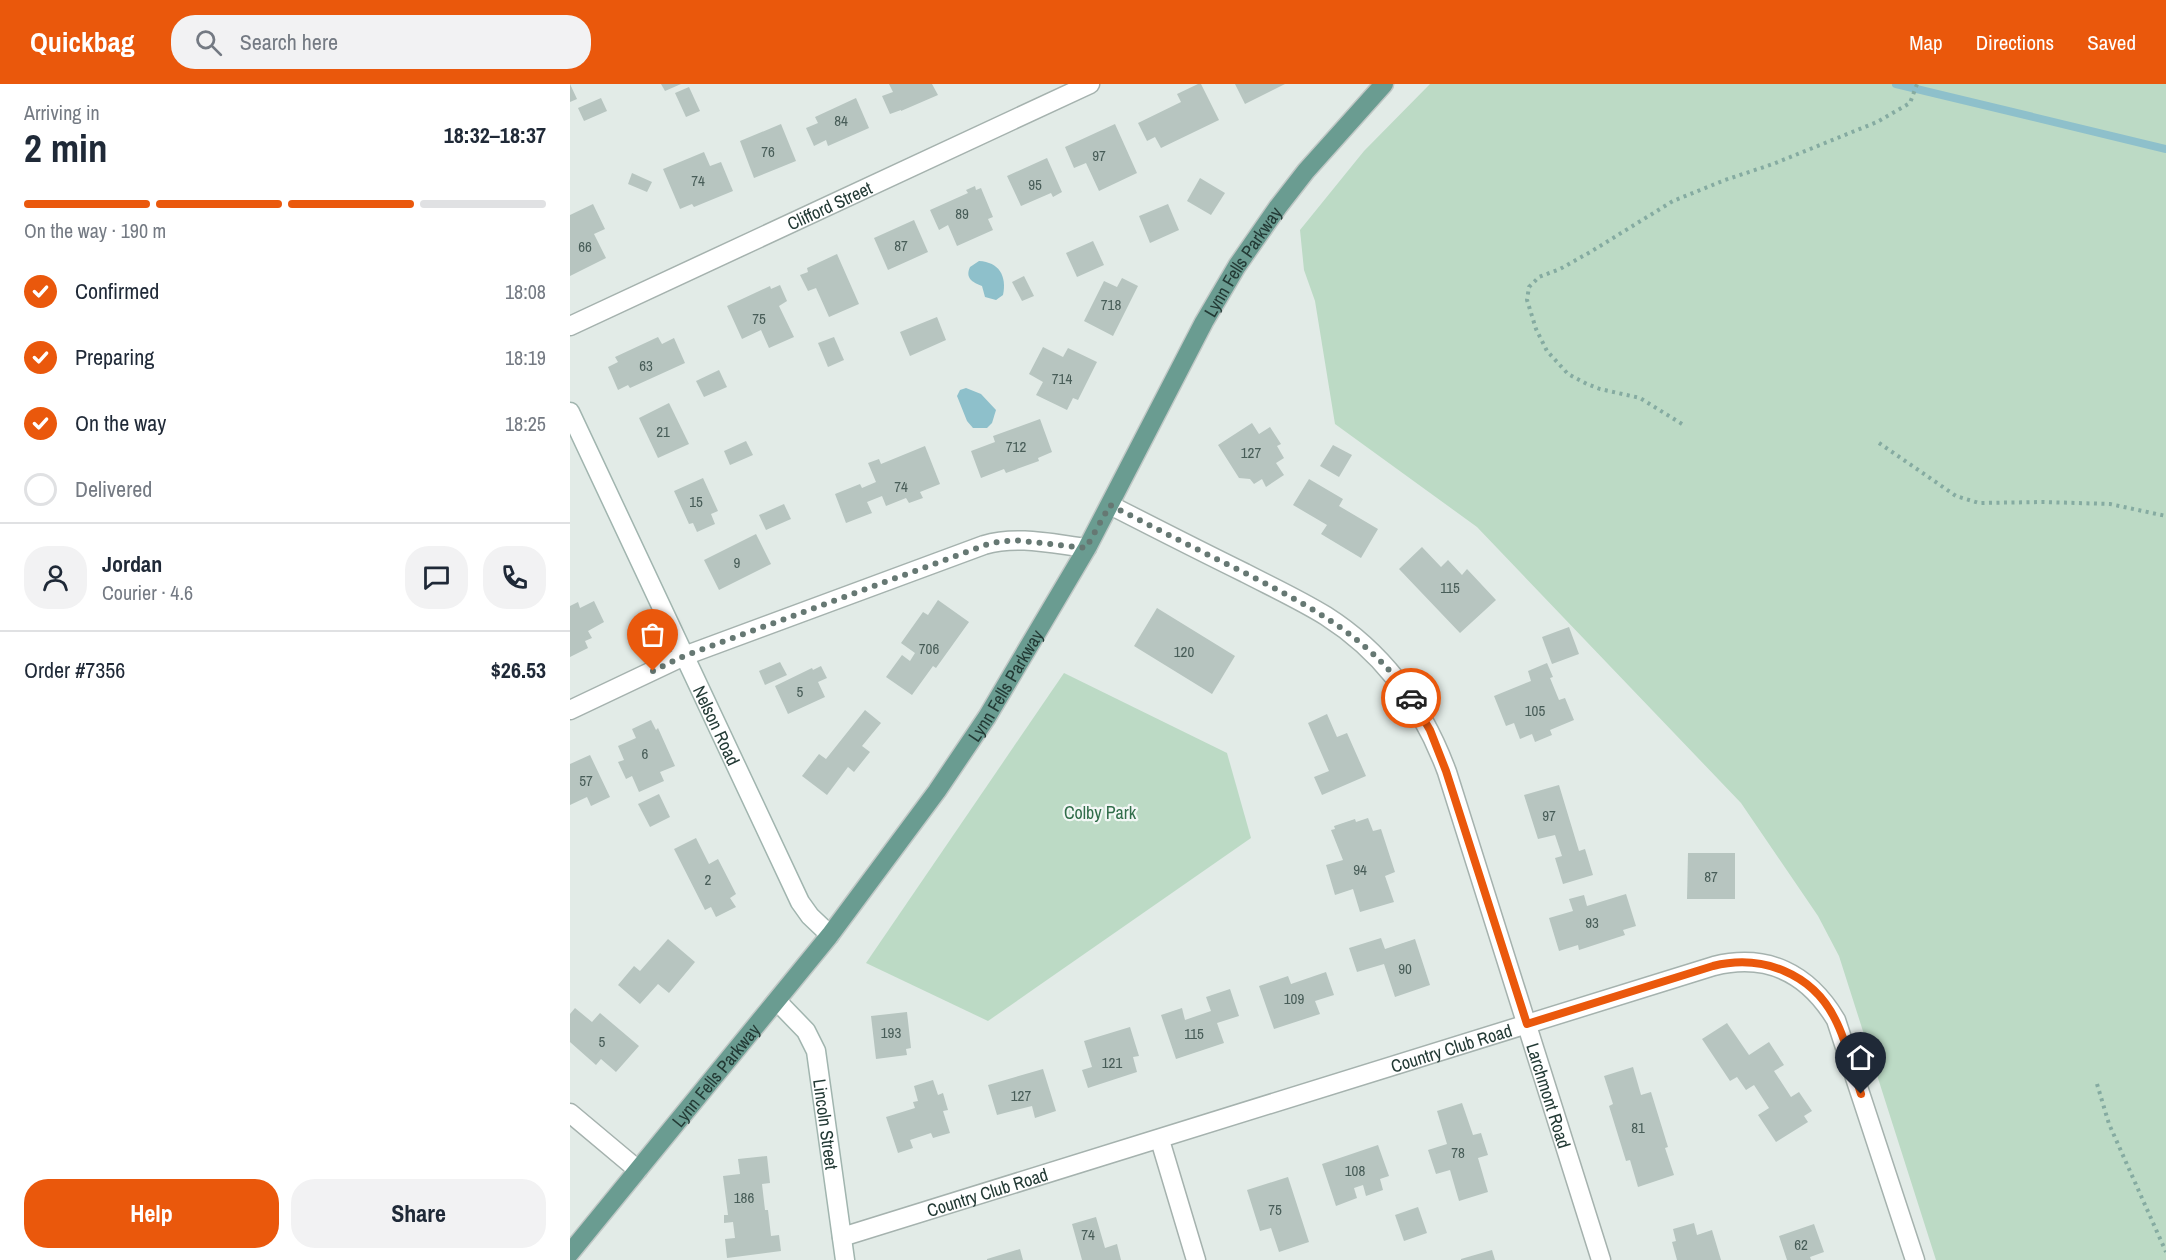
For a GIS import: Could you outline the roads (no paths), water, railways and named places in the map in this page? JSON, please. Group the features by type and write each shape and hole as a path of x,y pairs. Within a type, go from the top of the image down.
{"main road":[{"name":"Lynn Fells Parkway","path":"570,1253 777,1001 905,836 987,717 1086,548 1204,322 1237,266 1306,171 1384,84"}],"street":[{"name":"Clifford Street","path":"570,326 1090,84"},
{"name":"Nelson Road","path":"570,411 800,902 810,916 830,935"},
{"name":"Larchmont Road","path":"1110,505 1324,615 1361,642 1392,674 1419,710 1439,750 1601,1260"},
{"path":"570,710 684,656 991,543 1014,540 1086,548"},
{"name":"Country Club Road","path":"842,1238 1527,1024 1726,963 1740,962 1766,964 1791,973 1812,988 1836,1020 1915,1260"},
{"name":"Lincoln Street","path":"777,1001 806,1031 816,1051 844,1260"},
{"path":"570,1113 638,1170"},
{"path":"1160,1140 1196,1260"}],"water":[{"path":"979,261 992,264 1000,271 1004,288 1003,295 996,300 985,297 982,286 969,277 970,267"},
{"path":"966,388 981,394 996,410 992,423 987,428 973,428 967,421 957,396 960,390"}],"waterway":[{"path":"1896,84 2166,149"}],"park label":[{"name":"Colby Park","path":"1100,812"}]}
